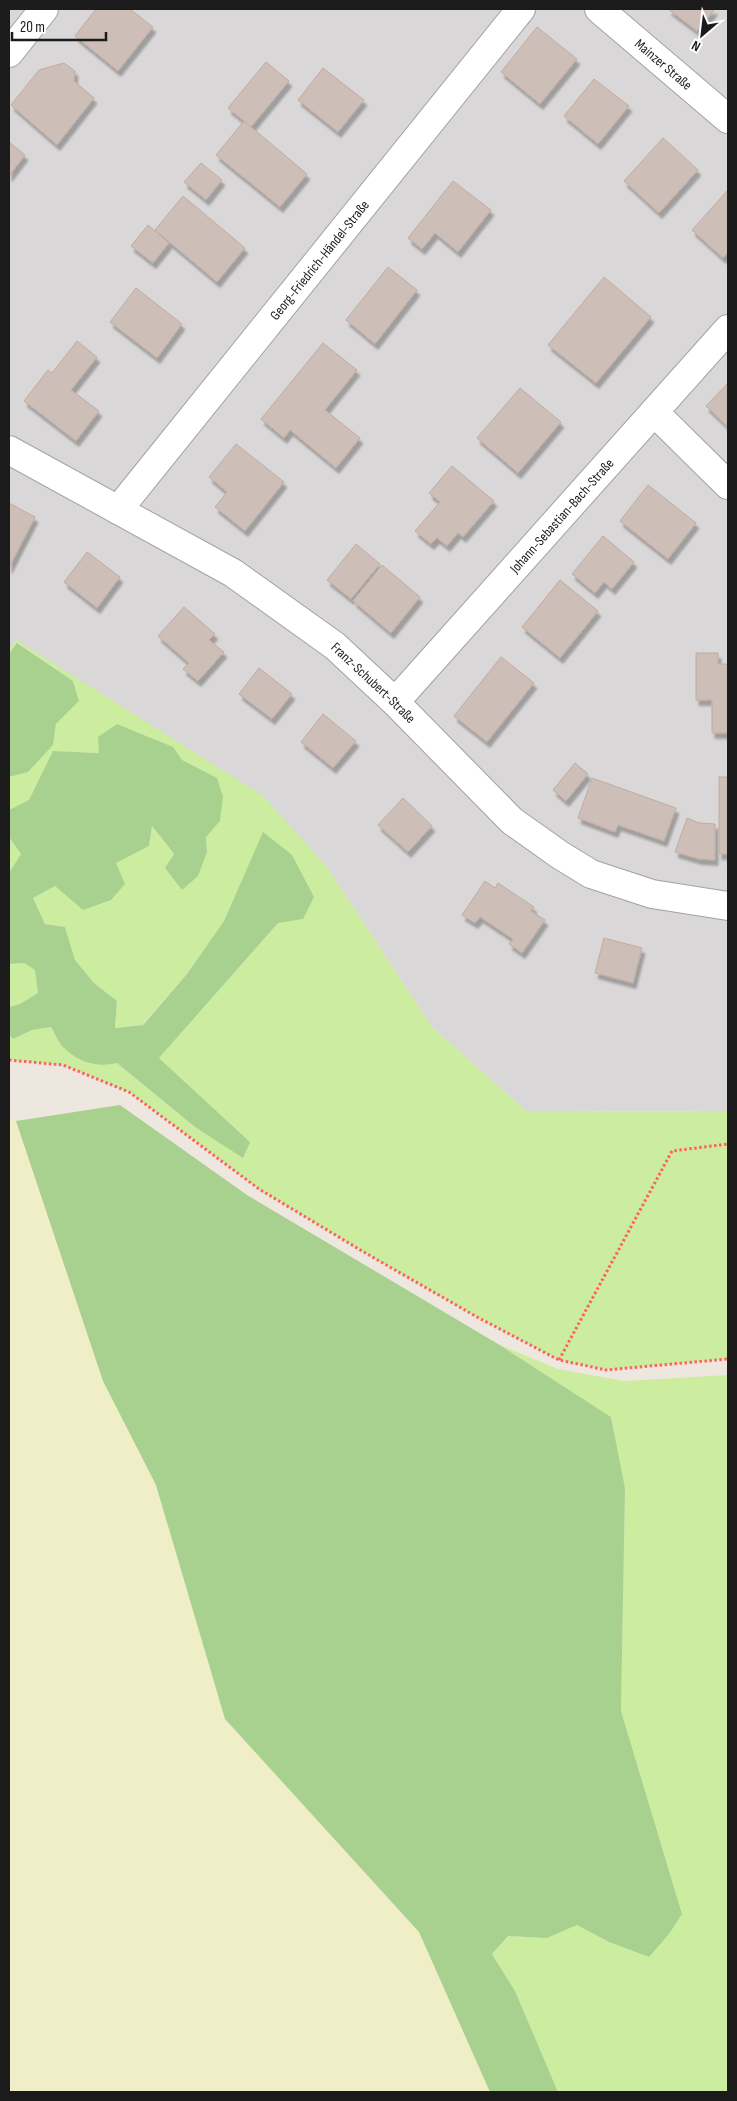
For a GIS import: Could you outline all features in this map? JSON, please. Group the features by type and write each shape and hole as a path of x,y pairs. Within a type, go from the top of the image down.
{"street":[{"path":"9,53 44,9"},
{"name":"Georg-Friedrich-Händel-Straße","path":"118,510 521,9"},
{"name":"Mainzer Straße","path":"610,12 728,119"},
{"name":"Johann-Sebastian-Bach-Straße","path":"395,702 728,329"},
{"path":"654,412 728,485"},
{"name":"Franz-Schubert-Straße","path":"9,450 233,573 335,646 395,702 512,821 560,855 591,874 652,894 728,906"}],"path":[{"path":"9,1060 63,1065 129,1092 259,1189 477,1317 560,1360 606,1370 728,1360"},
{"path":"560,1360 672,1151 728,1144"}],"shaded area":[{"path":"9,9 728,9 728,1111 527,1112 432,1027 327,867 17,640 9,650"}],"green space":[{"path":"17,640 263,796 327,867 432,1027 527,1112 728,1111 728,1359 606,1370 559,1360 477,1317 259,1189 129,1092 63,1065 9,1060 9,1035 13,1039 32,1030 51,1027 62,1046 111,1064 117,1063 195,1127 250,1142 159,1058 278,923 303,919 263,833 224,921 187,974 142,1025 115,1028 117,1001 94,983 75,960 65,927 45,924 33,898 55,886 83,910 115,863 149,846 152,826 174,855 166,869 182,890 207,852 206,837 220,821 216,778 182,760 173,747 117,724 100,753 54,751 29,800 9,810 9,777 28,772 53,745 56,724 79,701 73,681 18,643 9,654 9,650"},
{"path":"17,643 73,681 79,701 56,724 53,745 28,772 9,777 9,654"},
{"path":"117,724 173,747 182,760 217,778 223,797 220,821 206,837 207,852 198,876 182,890 165,868 174,854 152,826 149,846 116,863 125,884 111,900 83,910 55,886 33,898 45,924 65,927 75,960 94,983 117,1001 115,1028 143,1025 187,974 224,921 263,832 292,855 314,897 303,919 278,923 159,1058 250,1142 243,1158 195,1127 117,1063 95,1064 75,1057 61,1045 51,1027 32,1030 13,1039 9,1035 9,1007 20,1004 38,993 35,970 24,963 9,964 9,873 21,854 9,837 9,810 29,800 53,751 99,753 98,737"},
{"path":"9,837 21,854 9,873"},
{"path":"24,963 36,970 38,993 20,1004 9,1007 9,964"},
{"path":"120,1105 247,1195 498,1344 611,1417 625,1488 621,1711 682,1914 669,1934 649,1957 609,1942 577,1925 547,1938 508,1936 492,1954 515,1991 558,2092 490,2092 419,1932 225,1719 156,1485 103,1381 16,1121"},
{"path":"9,1116 16,1121 103,1381 156,1485 225,1719 419,1932 490,2092 9,2092"},
{"path":"498,1344 558,1369 624,1381 728,1375 728,2092 558,2092 515,1991 492,1954 508,1936 547,1938 577,1925 609,1942 649,1957 682,1914 621,1711 625,1488 611,1417"}],"building":[{"path":"96,9 130,9 153,27 118,71 75,36"},
{"path":"668,9 715,9 697,31"},
{"path":"537,27 577,59 540,104 501,72"},
{"path":"266,62 289,81 251,127 228,108"},
{"path":"64,63 75,71 74,81 94,98 57,145 11,105 39,70"},
{"path":"323,68 364,100 338,132 298,100"},
{"path":"594,79 629,106 598,144 564,116"},
{"path":"244,121 307,174 280,207 216,155"},
{"path":"663,138 698,170 659,213 624,181"},
{"path":"9,142 25,155 9,176"},
{"path":"201,163 222,180 206,200 184,182"},
{"path":"453,181 491,210 458,252 435,233 422,249 408,238"},
{"path":"727,191 728,252 723,258 692,230"},
{"path":"183,196 245,248 217,282 155,230"},
{"path":"148,225 169,243 153,263 131,246"},
{"path":"388,267 417,290 375,344 346,320"},
{"path":"604,277 651,317 596,383 548,345"},
{"path":"136,288 182,324 157,358 110,322"},
{"path":"77,341 97,357 71,390 99,411 76,441 24,401 48,370 52,373"},
{"path":"323,343 357,370 325,410 360,438 336,468 290,430 284,438 261,419"},
{"path":"728,383 728,427 706,406"},
{"path":"520,388 561,422 518,473 477,438"},
{"path":"236,444 284,482 245,531 215,507 227,492 209,477"},
{"path":"452,466 494,501 463,537 458,533 447,546 437,538 431,544 415,531 440,502 429,493"},
{"path":"648,485 696,523 668,559 620,521"},
{"path":"9,503 35,517 9,568"},
{"path":"603,536 634,562 612,589 604,582 595,593 572,574"},
{"path":"356,544 380,564 351,599 327,580"},
{"path":"87,552 120,577 97,608 64,582"},
{"path":"382,565 420,597 391,633 353,601"},
{"path":"560,580 598,611 560,658 522,627"},
{"path":"184,607 215,634 209,640 224,652 198,681 183,669 189,663 158,636"},
{"path":"696,653 718,653 718,664 728,664 728,733 712,733 712,700 696,700"},
{"path":"501,657 534,683 487,742 454,716"},
{"path":"259,668 292,694 272,719 239,694"},
{"path":"323,714 356,741 333,768 301,742"},
{"path":"575,763 588,774 566,801 553,790"},
{"path":"719,777 728,777 728,854 719,854"},
{"path":"592,778 676,808 664,841 618,825 615,832 578,818"},
{"path":"403,798 432,826 408,852 378,825"},
{"path":"687,818 699,823 715,824 715,860 699,859 675,852"},
{"path":"485,881 495,888 498,883 534,907 531,911 545,920 522,953 509,944 513,939 480,917 475,923 462,915"},
{"path":"604,938 642,948 633,983 595,973"}]}
